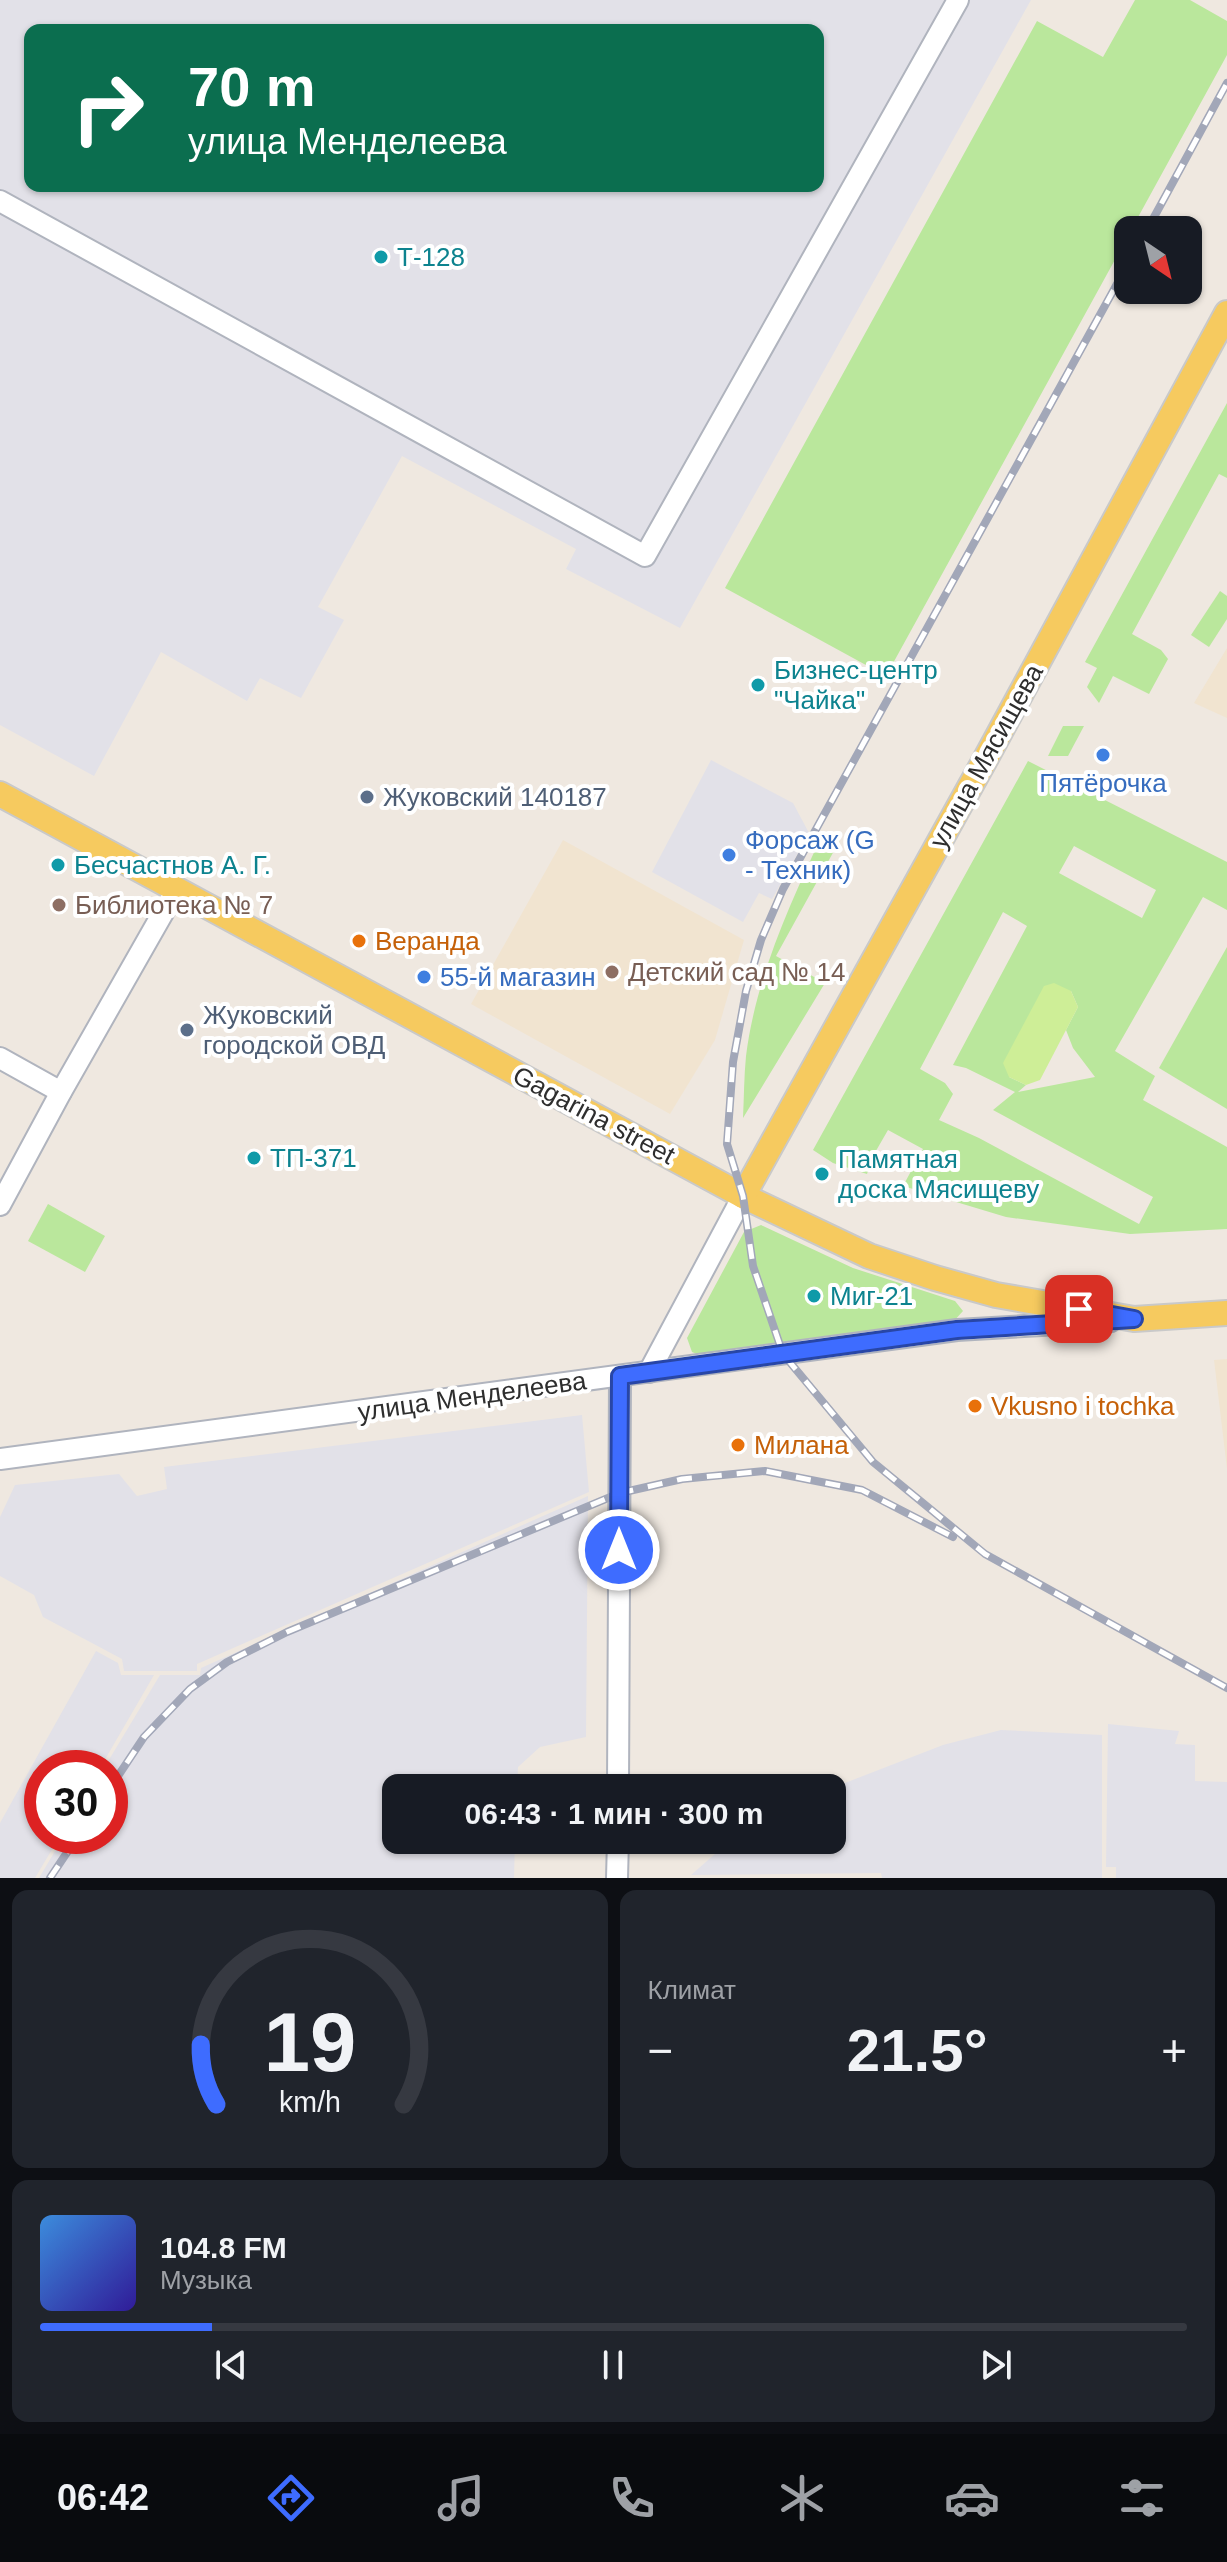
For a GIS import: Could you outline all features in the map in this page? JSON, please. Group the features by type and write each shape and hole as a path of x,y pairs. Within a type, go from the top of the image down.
{"main road":[{"name":"улица Мясищева","path":"743,1196 986,758 1227,313"},
{"name":"Gagarina street","path":"0,794 743,1196 869,1256 996,1295 1134,1319 1227,1313"}],"street":[{"path":"0,201 645,556 958,0"},
{"path":"0,1205 176,890"},
{"path":"0,1058 61,1092"},
{"path":"649,1372 743,1196"},
{"name":"улица Менделеева","path":"0,1459 957,1330 1134,1319"},
{"path":"618,1774 620,1376"},
{"path":"617,1878 618,1854"}],"shaded area":[{"path":"0,0 1031,0 680,628 566,569 576,549 402,456 318,607 344,620 301,698 260,678 247,701 161,652 94,776 0,725"},
{"path":"1227,648 1227,718 1194,703"},
{"name":"Форсаж (G - Техник)","path":"711,760 793,803 809,833 772,899 759,893 743,922 652,872"},
{"name":"Детский сад № 14","path":"563,840 744,940 715,1040 670,1114 471,1004"},
{"path":"1227,1359 1227,1469 1214,1360"},
{"path":"582,1415 589,1492 197,1664 197,1671 124,1671 122,1659 43,1617 34,1595 0,1576 0,1517 15,1485 119,1474 137,1496 167,1489 164,1467"},
{"path":"588,1496 586,1737 540,1747 518,1767 518,1774 382,1774 382,1854 515,1854 514,1878 39,1878 53,1854 128,1854 128,1750 115,1750 160,1675 200,1675 201,1668"},
{"path":"96,1651 118,1663 121,1675 154,1675 110,1750 41,1750"},
{"path":"1108,1724 1179,1731 1175,1744 1195,1745 1195,1781 1227,1782 1227,1878 1116,1878 1116,1867 1106,1867"},
{"path":"1001,1730 1102,1735 1102,1878 882,1878 881,1873 691,1875 715,1854 846,1854 846,1783 943,1745"},
{"path":"24,1780 24,1854 49,1854 35,1878 0,1878 0,1823"}],"green space":[{"path":"1135,0 1190,0 1227,21 1227,55 1139,216 1114,216 1114,261 886,676 725,588 1037,21 1103,57"},
{"path":"1227,403 1227,478 1219,474 1132,634 1161,650 1168,659 1149,694 1113,676 1099,703 1087,687 1097,668 1085,662"},
{"path":"1220,591 1227,596 1227,619 1209,647 1191,635"},
{"path":"1063,726 1084,726 1068,756 1048,756"},
{"path":"1028,761 1227,862 1227,910 1203,897 1115,1051 1155,1076 1143,1100 1227,1147 1227,1229 1130,1234 1006,1217 903,1186 923,1149 888,1130 867,1174 833,1163 813,1150","holes":["1074,846 1156,890 1142,918 1059,873","1003,912 1027,926 953,1065 966,1068 1015,1092 993,1110 1153,1197 1139,1224 979,1138 939,1120 953,1094 945,1083 920,1069","1071,991 1078,1007 1066,1030 1073,1048 1095,1077 1018,1092 1026,1085 1009,1077"]},
{"path":"823,833 840,840 776,956 825,983 743,1118 746,1056 766,969"},
{"path":"1227,947 1227,1109 1159,1068"},
{"path":"1054,983 1071,991 1078,1007 1040,1080 1026,1085 1009,1077 1003,1063 1044,986"},
{"path":"48,1204 105,1236 85,1272 28,1241"},
{"path":"761,1225 853,1268 955,1301 963,1311 953,1322 706,1358 692,1352 687,1338 744,1232"}],"railway":[{"path":"1155,216 1227,83"},
{"path":"1114,289 783,889 761,940 746,991 733,1062 727,1144 743,1196 753,1266 783,1354 873,1462 985,1554 1227,1688"},
{"path":"128,1761 144,1737 190,1689 227,1662 287,1632 620,1493 682,1479 765,1471 862,1490 953,1537"},
{"path":"50,1878 66,1854"}],"place":[{"name":"Т-128","path":"381,257"},
{"name":"Бизнес-центр \"Чайка\"","path":"758,685"},
{"name":"Пятёрочка","path":"1103,755"},
{"name":"Жуковский 140187","path":"367,797"},
{"name":"Форсаж (G - Техник)","path":"729,855"},
{"name":"Бесчастнов А. Г.","path":"58,865"},
{"name":"Библиотека № 7","path":"59,905"},
{"name":"Веранда","path":"359,941"},
{"name":"Детский сад № 14","path":"612,972"},
{"name":"55-й магазин","path":"424,977"},
{"name":"Жуковский городской ОВД","path":"187,1030"},
{"name":"ТП-371","path":"254,1158"},
{"name":"Памятная доска Мясищеву","path":"822,1174"},
{"name":"Миг-21","path":"814,1296"},
{"name":"Vkusno i tochka","path":"975,1406"},
{"name":"Милана","path":"738,1445"}],"route":[{"path":"619,1550 620,1376 957,1330 1134,1319 1079,1309"}]}
